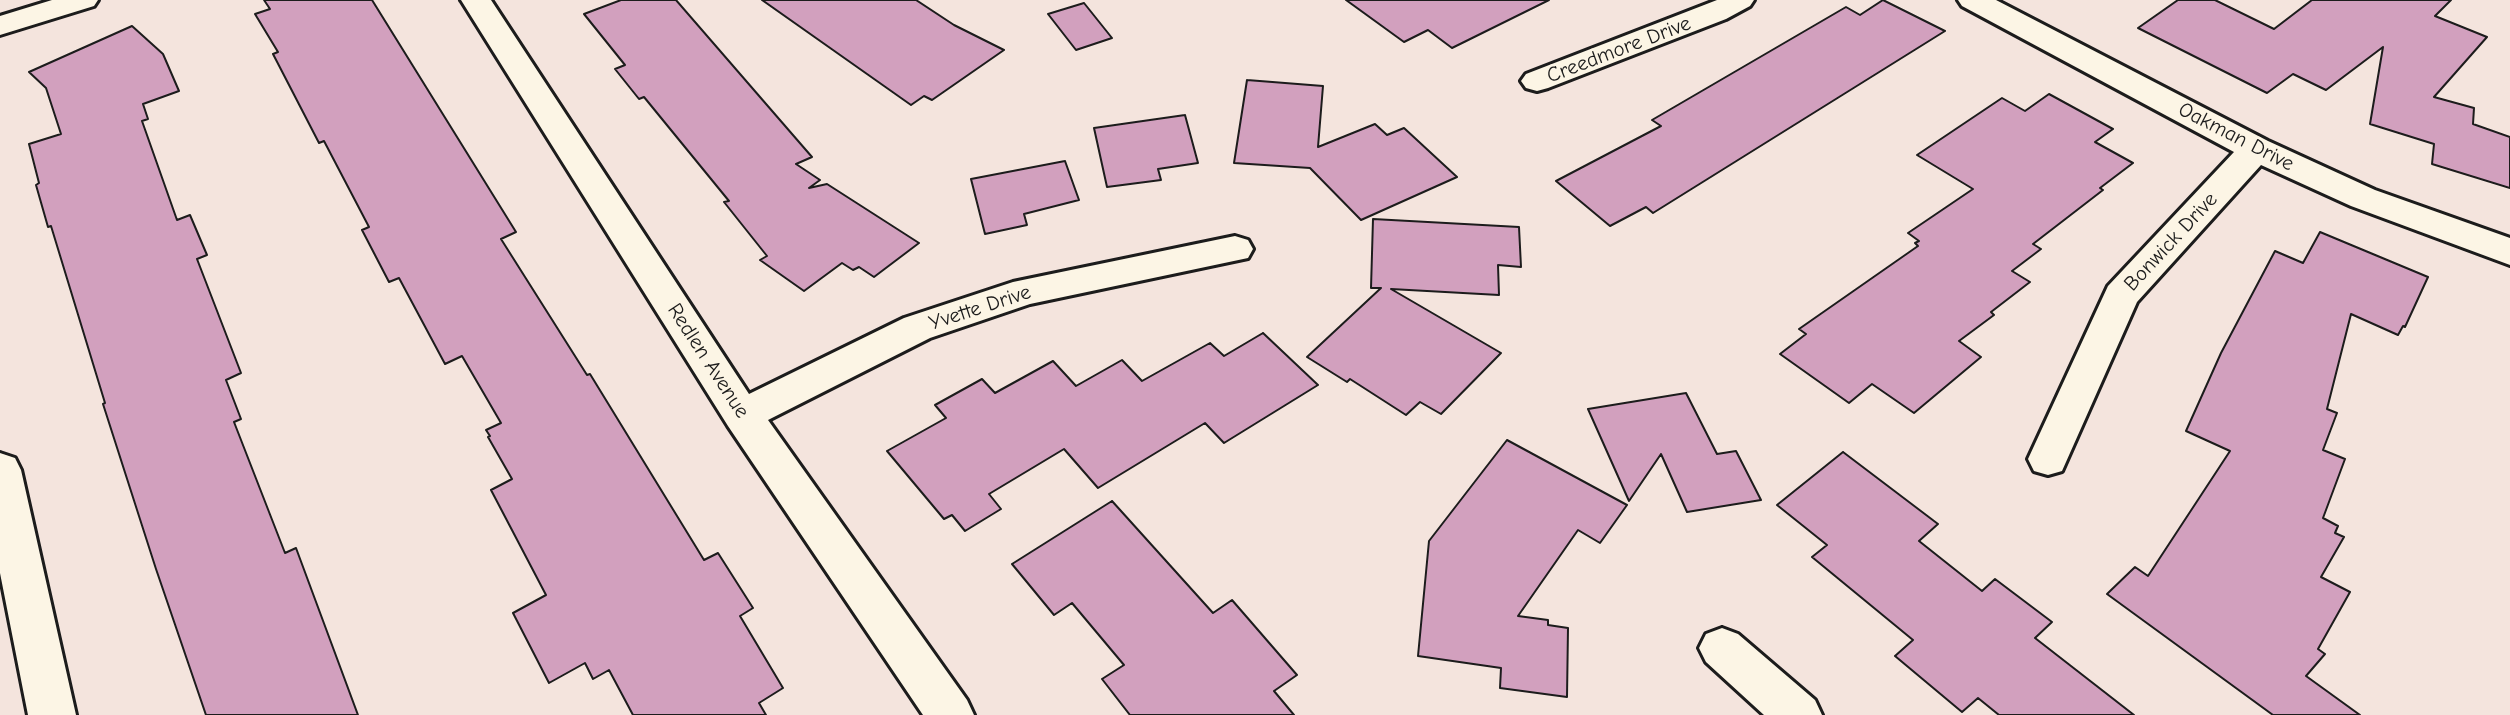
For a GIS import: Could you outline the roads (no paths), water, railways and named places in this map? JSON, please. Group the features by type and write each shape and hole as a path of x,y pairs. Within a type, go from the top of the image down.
{"street":[{"path":"0,26 83,0"},
{"name":"Redlen Avenue","path":"476,0 742,415 950,715"},
{"name":"Creedmore Drive","path":"1537,81 1715,13 1739,0"},
{"name":"Oakman Drive","path":"1973,0 2256,149 2363,198 2510,252"},
{"name":"Bonwick Drive","path":"2048,459 2121,295 2256,149"},
{"name":"Yvette Drive","path":"742,415 918,328 1026,291 1234,249"},
{"path":"0,470 52,715"},
{"path":"1722,648 1798,715"}]}
